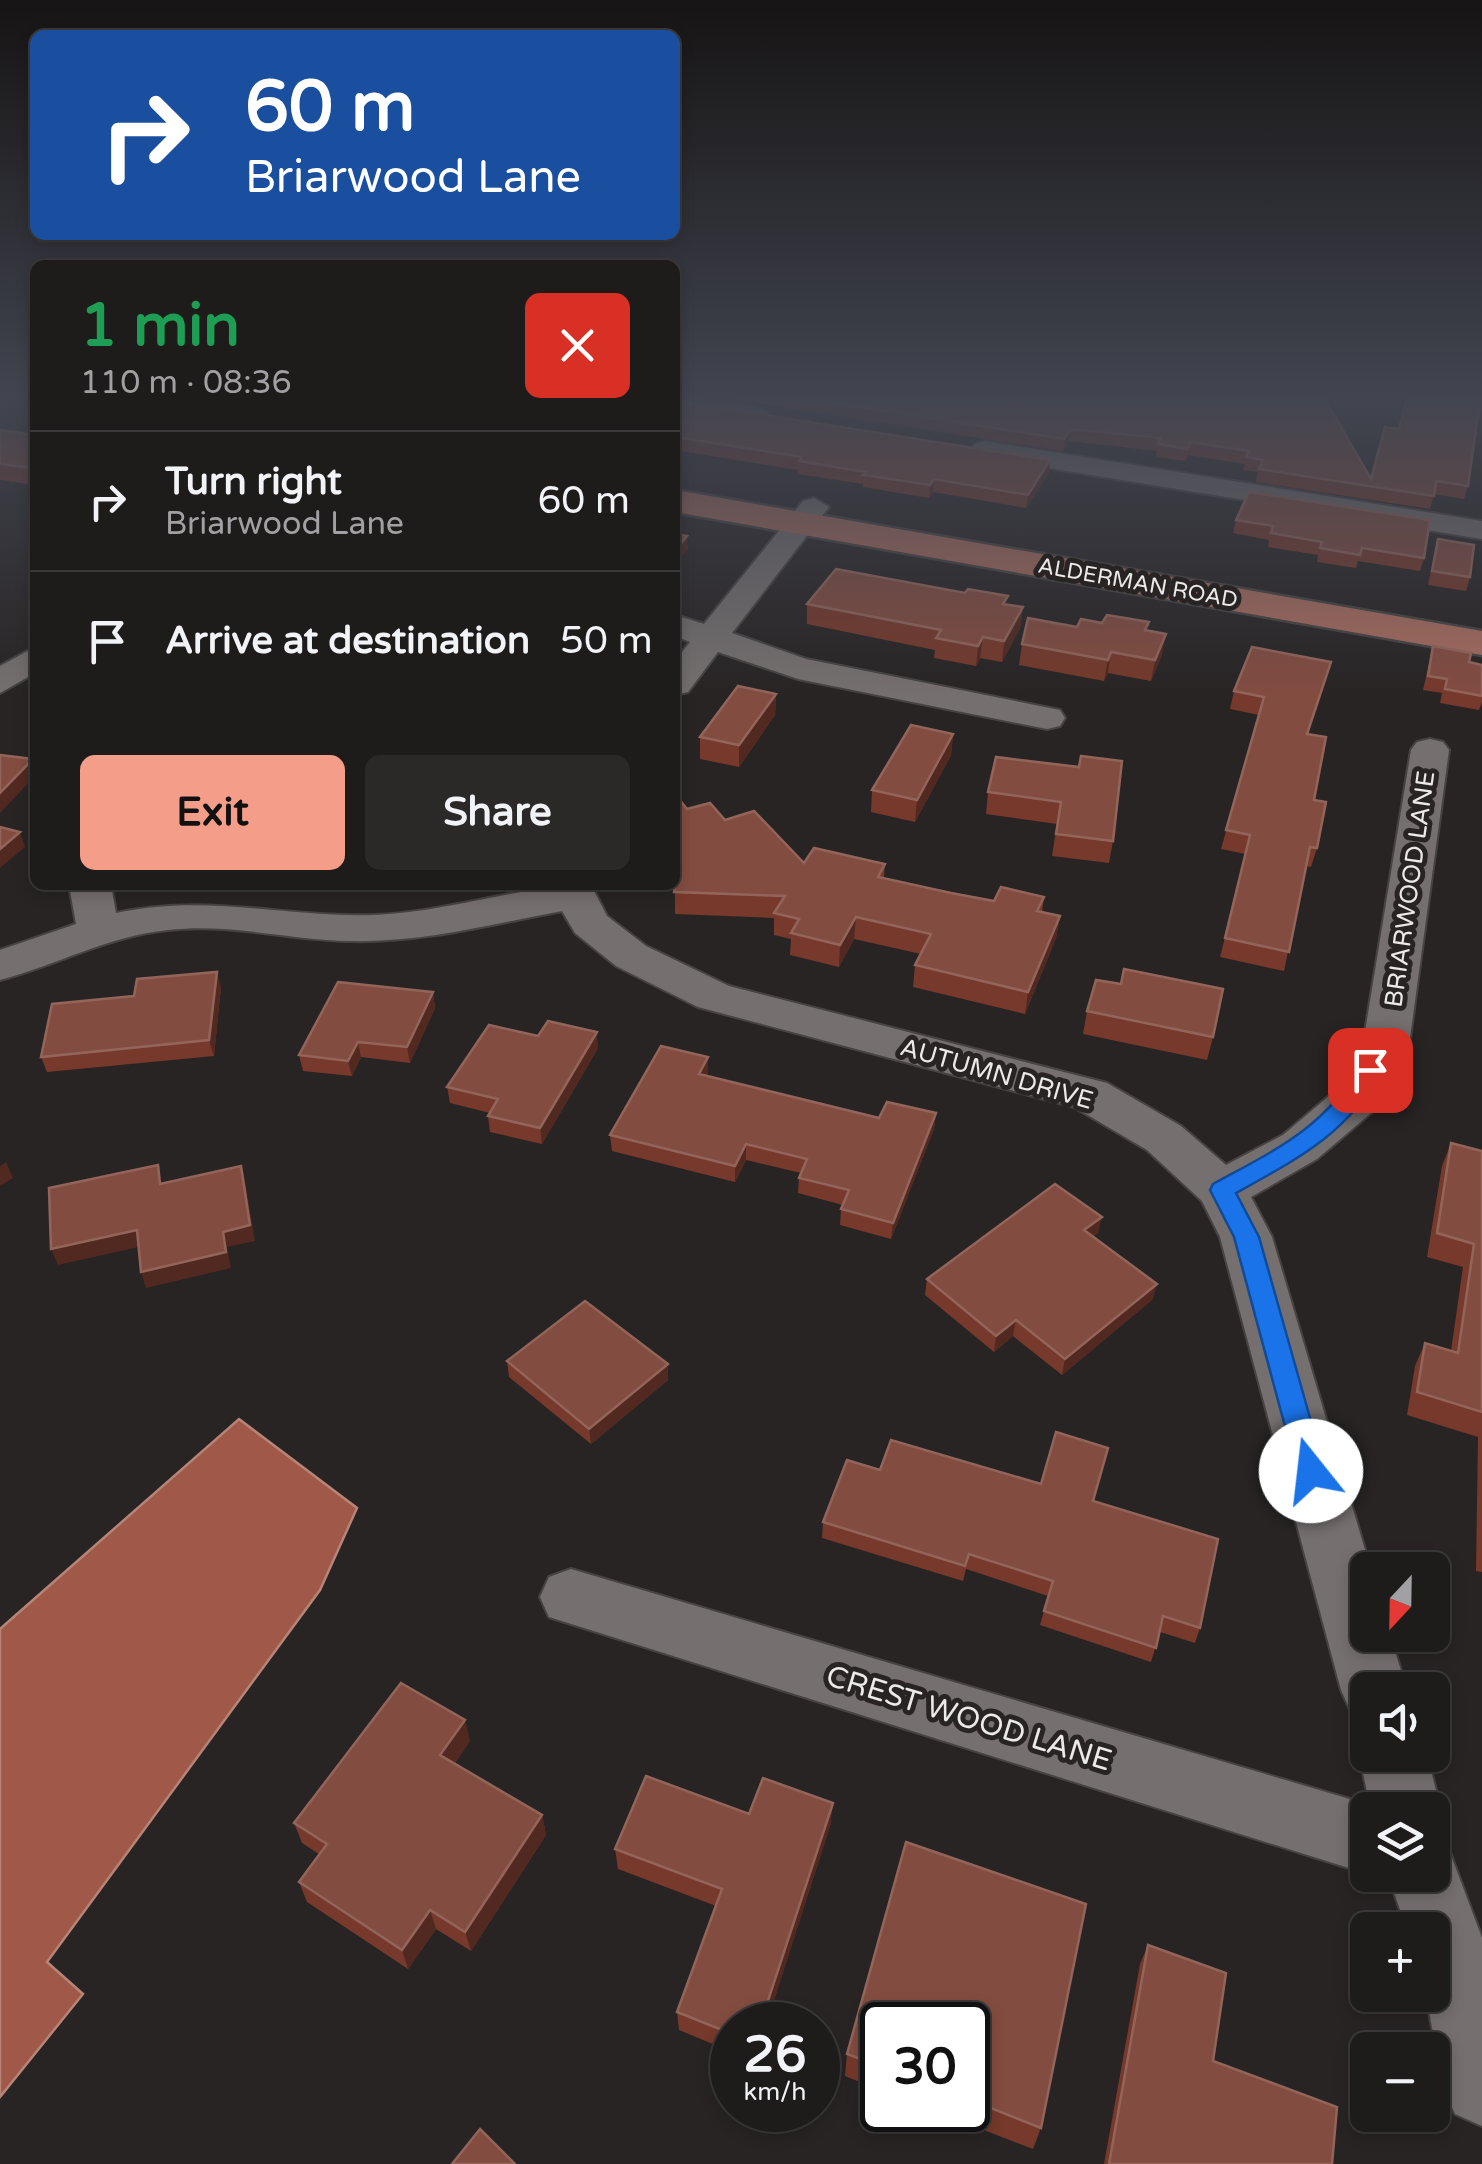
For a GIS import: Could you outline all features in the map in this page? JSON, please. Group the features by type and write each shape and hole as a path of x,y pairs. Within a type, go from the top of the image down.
{"main road":[{"name":"ALDERMAN ROAD","path":"726,495 806,514 1482,643"},
{"name":"ALDERMAN ROAD","path":"680,501 806,514 1482,622"}],"street":[{"path":"1265,495 1482,530"},
{"path":"680,678 806,514"},
{"path":"680,627 798,668 1047,718"},
{"path":"0,682 30,661"},
{"name":"BRIARWOOD LANE","path":"1222,1190 1300,1148 1354,1101 1387,1038 1430,750"},
{"path":"91,890 98,929"},
{"path":"0,966 131,920 193,915 254,918 322,930 382,928 571,890"},
{"name":"AUTUMN DRIVE","path":"571,890 590,924 630,956 714,997 1090,1095 1164,1138 1222,1190 1246,1237 1369,1672"},
{"name":"CREST WOOD LANE","path":"570,1597 1350,1834"},
{"path":"1430,1892 1460,1980 1482,2087"}],"shaded area":[{"path":"239,1419 357,1508 320,1590 47,1962 83,1994 0,2097 0,1629"}],"building":[{"path":"1248,495 1268,495 1430,520 1424,558 1362,548 1360,555 1320,548 1322,542 1271,533 1273,526 1236,520"},
{"path":"1438,539 1474,545 1470,577 1432,571"},
{"path":"836,569 965,593 968,589 1008,596 1003,604 1023,607 1004,641 983,637 978,646 936,638 941,630 807,604"},
{"path":"1107,615 1149,622 1145,630 1166,634 1155,660 1111,652 1108,660 1022,644 1028,618 1077,627 1081,619 1102,623"},
{"path":"1433,646 1471,653 1469,662 1482,665 1482,696 1445,689 1447,679 1428,676"},
{"path":"1252,647 1331,662 1307,734 1326,737 1314,800 1326,802 1317,848 1310,847 1289,952 1225,938 1250,835 1226,830 1264,697 1234,691"},
{"path":"738,686 776,694 739,745 700,737"},
{"path":"911,725 953,734 917,800 872,790"},
{"path":"0,755 30,759 30,762 0,793"},
{"path":"1081,756 1122,761 1113,841 1056,834 1061,802 988,792 996,757 1079,767"},
{"path":"680,800 687,809 710,803 725,820 754,811 804,863 814,848 885,864 878,877 951,893 994,901 1001,887 1044,897 1037,911 1060,916 1028,992 915,965 931,934 856,917 840,945 791,933 799,919 774,913 785,896 674,892 680,890"},
{"path":"0,827 20,832 0,849"},
{"path":"1124,969 1223,989 1213,1037 1087,1011 1096,980 1121,984"},
{"path":"217,972 209,1040 41,1057 52,1004 134,996 137,979"},
{"path":"338,982 433,992 407,1047 358,1042 348,1061 299,1055"},
{"path":"548,1021 597,1032 540,1128 488,1116 498,1099 447,1087 489,1025 538,1036"},
{"path":"661,1046 708,1057 699,1074 879,1118 887,1102 936,1113 893,1223 841,1209 849,1190 799,1178 807,1159 746,1144 735,1166 610,1135"},
{"path":"1451,1143 1482,1151 1482,1412 1417,1392 1425,1343 1458,1353 1474,1244 1437,1233"},
{"path":"158,1165 160,1184 241,1166 250,1225 223,1232 226,1252 141,1272 137,1230 51,1249 49,1188"},
{"path":"1055,1184 1102,1217 1084,1230 1157,1284 1065,1359 1016,1320 996,1336 927,1279"},
{"path":"585,1301 668,1364 589,1429 507,1361"},
{"path":"1056,1432 1108,1448 1093,1501 1218,1539 1200,1628 1163,1616 1156,1648 1044,1611 1053,1581 969,1554 965,1566 823,1522 847,1460 880,1470 891,1440 1041,1484"},
{"path":"401,1683 465,1720 440,1755 542,1815 465,1932 430,1910 402,1950 299,1882 327,1844 294,1823"},
{"path":"646,1776 749,1814 763,1778 833,1803 768,2002 710,2002 710,2025 677,2012 722,1889 615,1849"},
{"path":"906,1842 1086,1904 1041,2128 990,2108 990,2002 861,2002"},
{"path":"1148,1945 1226,1973 1213,2061 1337,2107 1332,2164 1109,2164"},
{"path":"860,2007 860,2059 847,2054"},
{"path":"480,2129 515,2164 452,2164"}],"route":[{"path":"1311,1471 1246,1237 1222,1190 1300,1148 1354,1101 1370,1070"}]}
